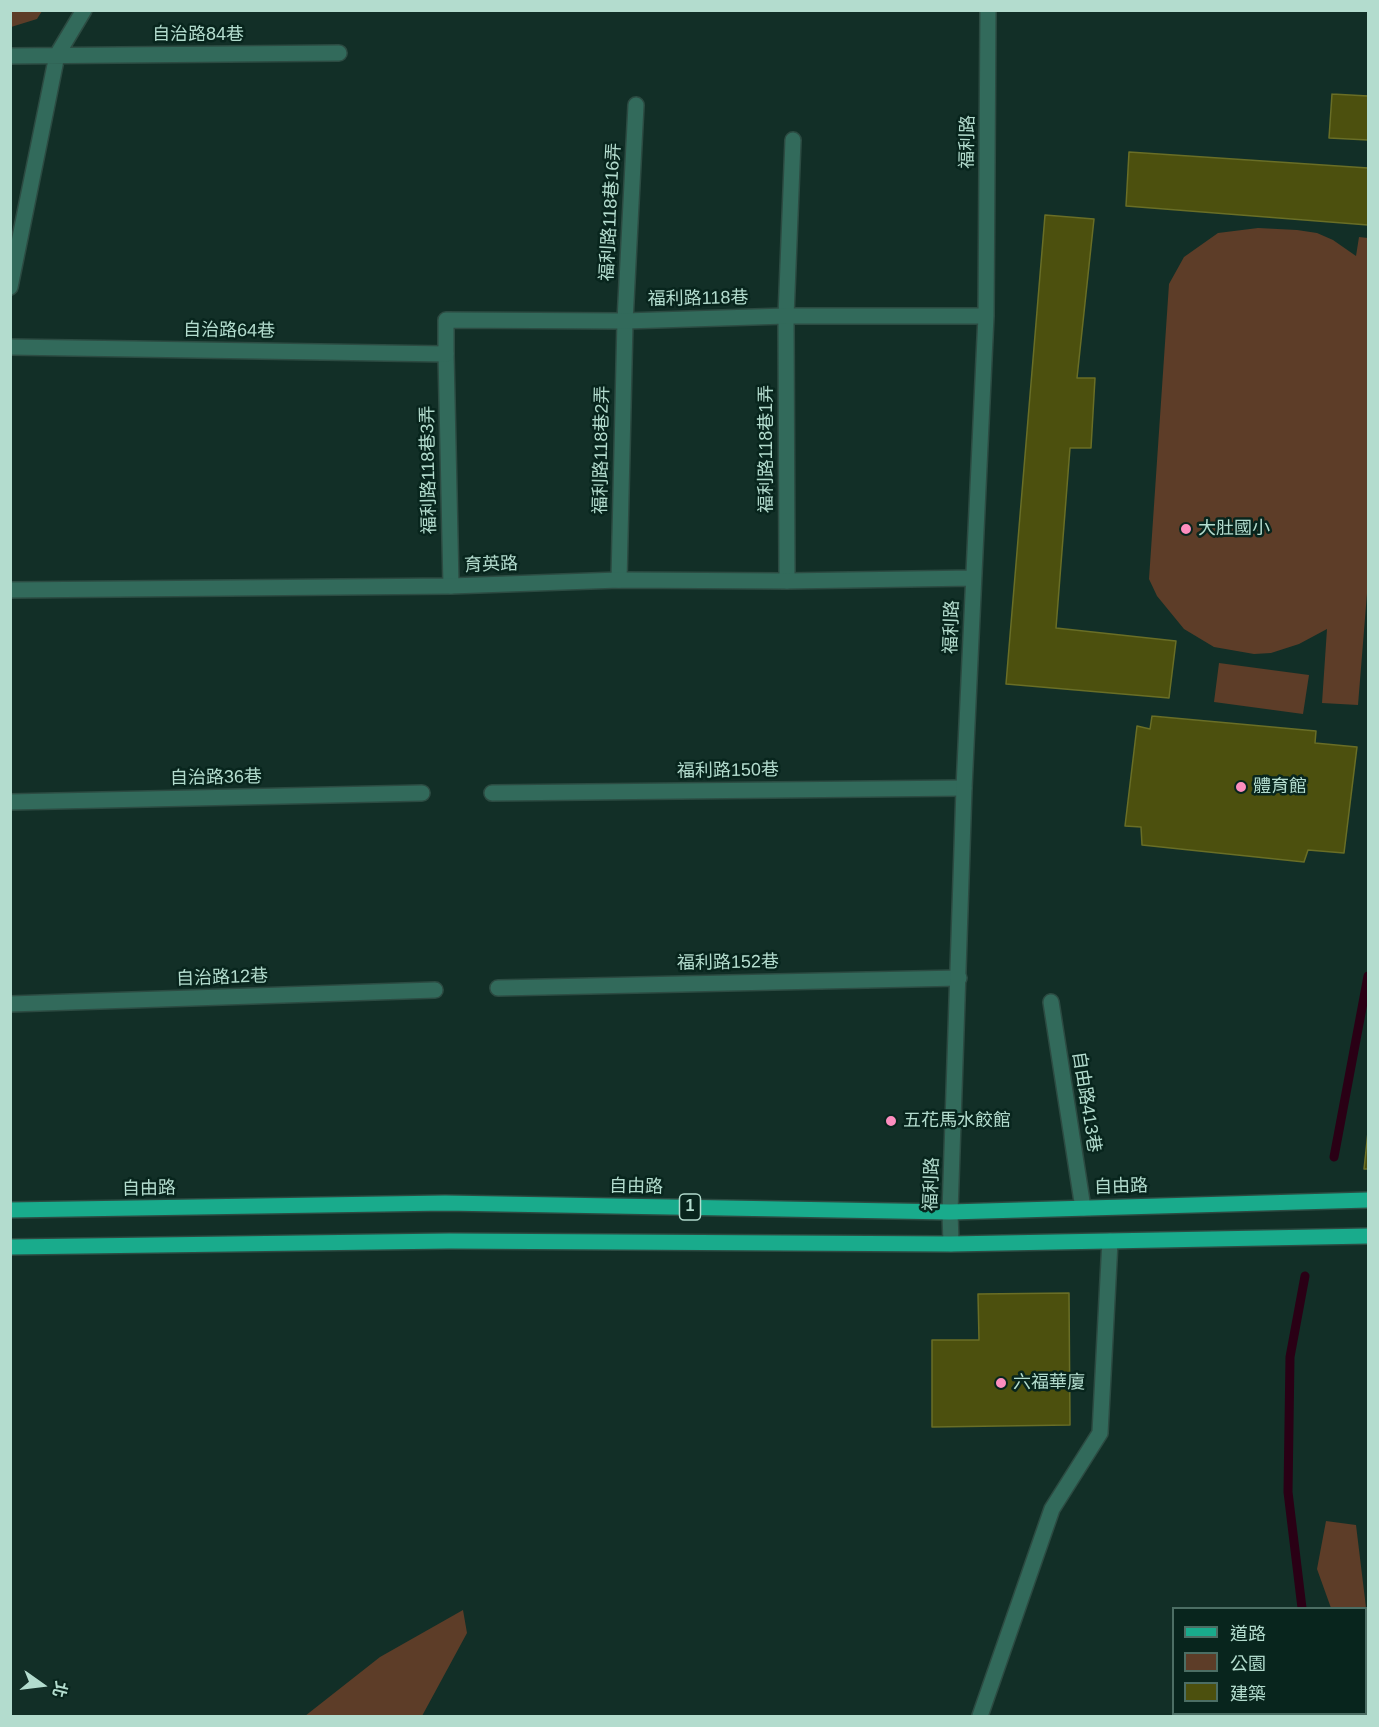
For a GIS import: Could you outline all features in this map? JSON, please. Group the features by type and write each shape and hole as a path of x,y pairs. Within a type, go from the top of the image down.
{"main road":[{"name":"自由路","path":"10,1210 445,1203 950,1212 1368,1200"},
{"name":"1","path":"10,1246 449,1241 951,1244 1368,1236"}],"street":[{"path":"10,287 57,55 84,10"},
{"name":"福利路","path":"951,1244 950,1212 964,788 986,316 988,10"},
{"name":"自治路84巷","path":"10,56 339,53"},
{"name":"福利路118巷16弄","path":"625,321 636,105"},
{"name":"福利路118巷1弄","path":"787,581 786,316 793,140"},
{"name":"福利路118巷","path":"446,354 446,320 625,321 786,316 986,316"},
{"name":"福利路118巷2弄","path":"619,580 625,321"},
{"name":"自治路64巷","path":"10,347 446,354"},
{"name":"福利路118巷3弄","path":"446,354 451,586"},
{"name":"育英路","path":"10,590 451,586 619,580 787,581 974,578"},
{"name":"福利路150巷","path":"492,792 964,788"},
{"name":"自治路36巷","path":"10,802 422,794"},
{"name":"福利路152巷","path":"498,988 959,978"},
{"name":"自治路12巷","path":"10,1004 435,990"},
{"name":"自由路413巷","path":"1052,1002 1083,1208"},
{"path":"980,1716 1052,1509 1100,1433 1110,1241"}],"green space":[{"path":"11,10 42,11 37,19 11,27"},
{"path":"1258,228 1317,233 1333,240 1356,256 1359,237 1368,238 1368,581 1358,705 1322,703 1327,629 1299,644 1271,653 1254,654 1214,647 1184,629 1157,596 1149,579 1169,284 1184,257 1218,233"},
{"path":"1219,663 1309,675 1303,714 1214,702"},
{"path":"1326,1521 1356,1525 1366,1607 1331,1607 1317,1569"},
{"path":"463,1610 467,1633 422,1716 305,1716 380,1657"},
{"path":"1367,1616 1368,1716 1364,1716 1367,1715"}],"building":[{"path":"1332,94 1368,96 1368,140 1329,138"},
{"path":"1129,152 1368,168 1368,225 1126,206"},
{"path":"1045,215 1094,219 1077,378 1095,378 1091,448 1070,448 1056,628 1176,641 1169,698 1006,684"},
{"name":"體育館","path":"1152,716 1316,731 1315,743 1357,747 1344,853 1308,850 1304,862 1142,845 1141,827 1125,826 1137,726 1150,729"},
{"path":"1368,1132 1368,1169 1364,1169"},
{"name":"六福華廈","path":"1069,1293 1070,1425 932,1427 932,1340 979,1340 978,1294"}],"waterway":[{"path":"1334,1157 1368,976"},
{"path":"1302,1607 1288,1492 1290,1357 1305,1276"}],"place":[{"name":"大肚國小","path":"1186,529"},
{"name":"體育館","path":"1241,787"},
{"name":"五花馬水餃館","path":"891,1121"},
{"name":"六福華廈","path":"1001,1383"}]}
